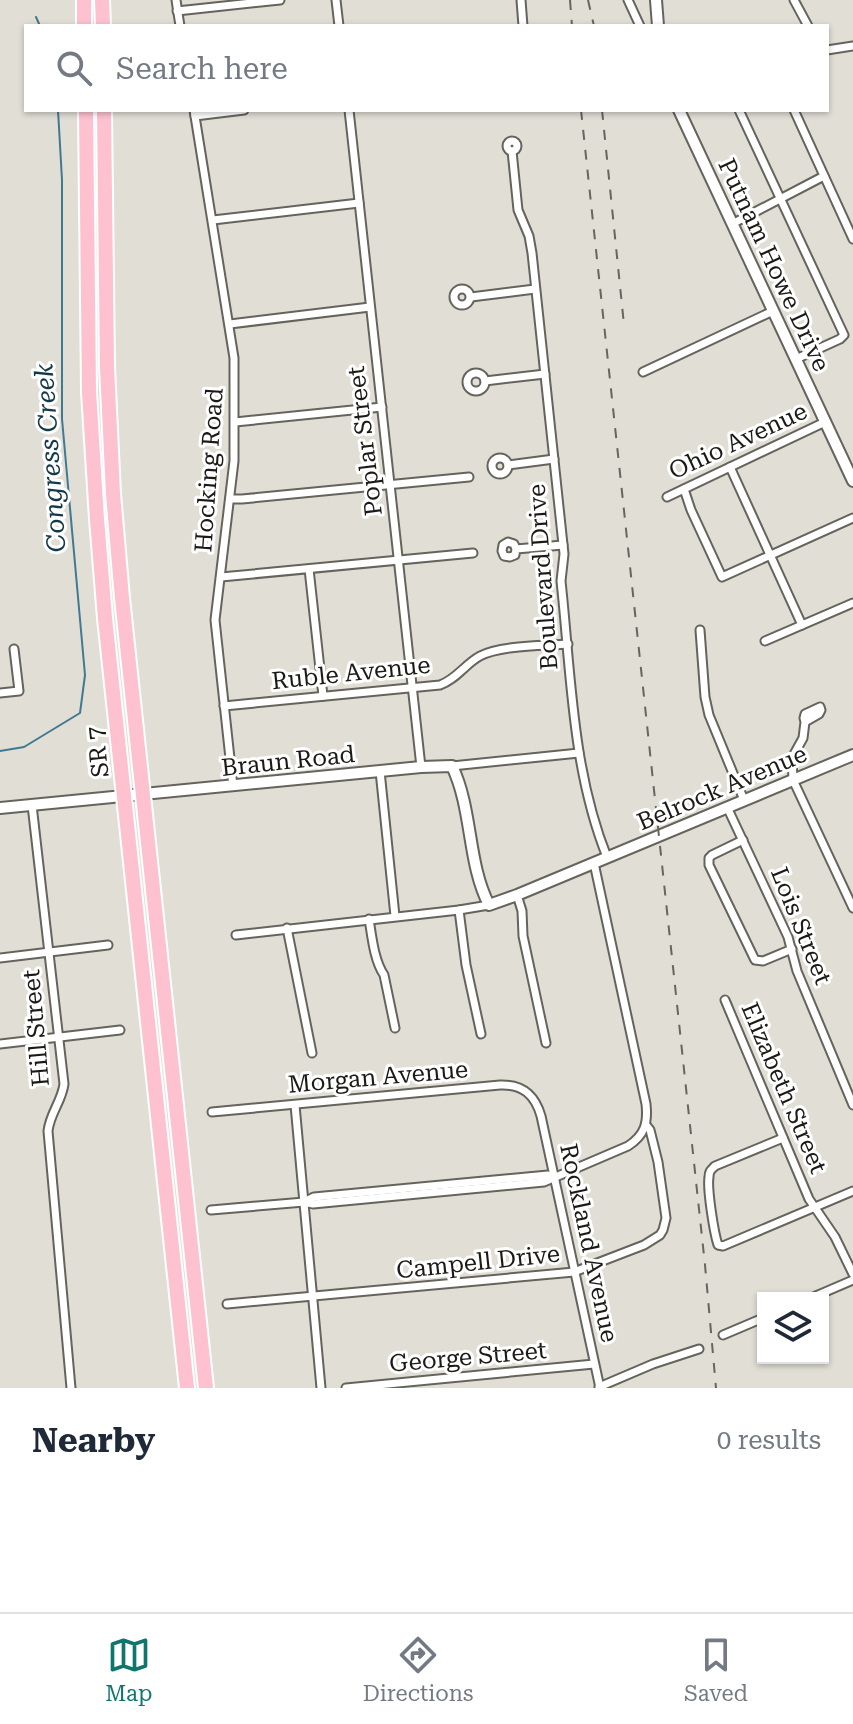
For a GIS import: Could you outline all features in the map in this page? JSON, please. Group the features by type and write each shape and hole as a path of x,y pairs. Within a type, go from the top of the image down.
{"highway":[{"path":"84,0 84,24"},
{"path":"102,0 103,24"},
{"name":"SR 7","path":"86,112 89,392 97,527 112,683 156,909 206,1388"},
{"name":"SR 7","path":"104,112 112,478 134,795 187,1388"}],"street":[{"path":"176,0 180,24"},
{"path":"177,11 280,0"},
{"path":"336,0 339,24"},
{"path":"521,0 523,24"},
{"path":"628,0 639,24"},
{"path":"656,0 658,24"},
{"path":"794,0 807,24"},
{"path":"829,50 853,46"},
{"name":"Poplar Street","path":"349,112 421,767"},
{"name":"Putnam Howe Drive","path":"680,112 853,481"},
{"path":"740,112 844,335 796,359"},
{"path":"795,112 853,239"},
{"name":"Hocking Road","path":"195,113 234,358 234,461 215,620 233,787"},
{"name":"Boulevard Drive","path":"512,151 518,210 529,236 545,374 563,545 561,577 579,753 585,789 607,857"},
{"path":"732,224 824,176"},
{"path":"213,220 359,203"},
{"path":"471,297 535,289"},
{"path":"230,324 370,307"},
{"path":"643,372 773,311"},
{"path":"485,381 545,374"},
{"path":"235,422 382,407"},
{"name":"Ohio Avenue","path":"667,497 825,422"},
{"path":"508,465 554,459"},
{"path":"730,467 802,625"},
{"path":"230,499 469,477"},
{"path":"684,489 711,556 724,577 853,518"},
{"path":"516,549 563,545"},
{"path":"221,577 473,553"},
{"path":"309,569 323,696"},
{"path":"765,641 853,603"},
{"path":"700,630 709,715 744,800"},
{"name":"Ruble Avenue","path":"224,706 440,685 451,681 469,663 486,653 568,644"},
{"path":"0,693 19,691 14,649"},
{"path":"805,722 803,738 792,758 793,780 853,908"},
{"name":"Braun Road","path":"0,808 579,753"},
{"name":"Belrock Avenue","path":"594,863 853,755"},
{"path":"452,766 462,792 481,890 489,905"},
{"path":"380,771 395,916"},
{"name":"Hill Street","path":"32,805 64,1084 48,1131 71,1388"},
{"name":"Lois Street","path":"727,807 792,949 797,971 853,1105"},
{"path":"743,840 712,855 709,865 755,960 763,961 792,949"},
{"path":"211,1210 304,1202 314,1197 421,1186 548,1175 554,1177 628,1146 640,1137 646,1125 646,1104 594,863 489,905 236,935"},
{"path":"517,895 546,1043"},
{"path":"459,910 466,965 481,1034"},
{"path":"369,919 395,1028"},
{"path":"287,928 312,1053"},
{"path":"0,958 108,945"},
{"name":"Elizabeth Street","path":"725,1000 814,1208 835,1237 853,1274"},
{"path":"0,1044 120,1030"},
{"name":"Morgan Avenue","path":"212,1112 507,1085 523,1089 539,1107"},
{"path":"295,1105 321,1388"},
{"name":"Rockland Avenue","path":"539,1107 600,1387"},
{"name":"Campell Drive","path":"227,1304 574,1272 655,1239 666,1223 666,1208 662,1179 650,1130 646,1125"},
{"path":"783,1138 711,1170 709,1180 718,1245 723,1246 853,1191"},
{"path":"825,1292 853,1280"},
{"path":"723,1335 757,1321"},
{"path":"600,1387 653,1364 699,1349"},
{"name":"George Street","path":"346,1388 594,1364"}],"waterway":[{"name":"Congress Creek","path":"36,17 39,24"},
{"name":"Congress Creek","path":"0,751 24,747 80,713 85,675 62,419 62,180 58,112"}],"railway":[{"path":"570,0 572,24"},
{"path":"588,0 594,24"},
{"path":"581,112 716,1388"},
{"path":"602,112 624,325"}]}
